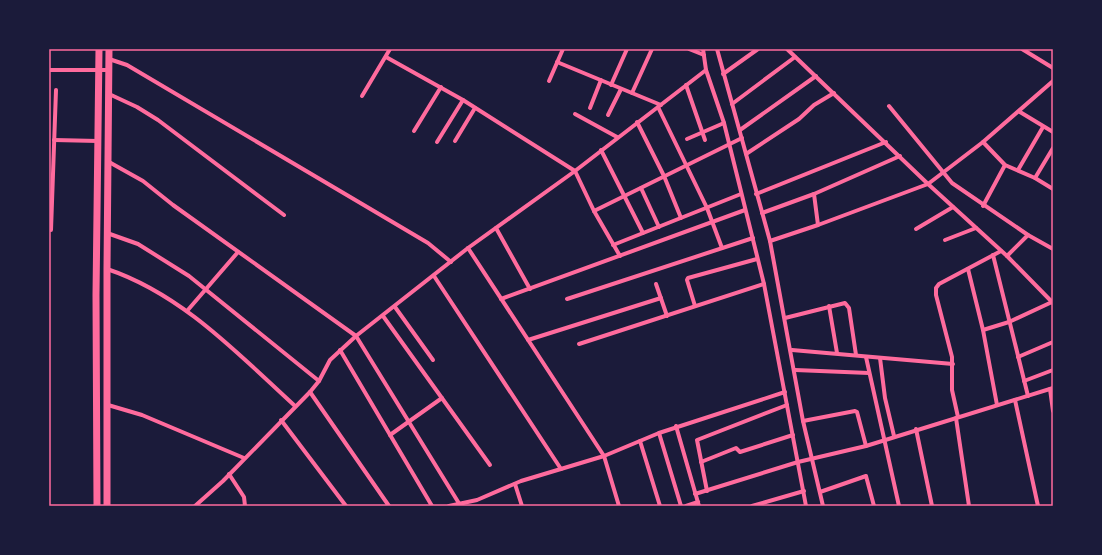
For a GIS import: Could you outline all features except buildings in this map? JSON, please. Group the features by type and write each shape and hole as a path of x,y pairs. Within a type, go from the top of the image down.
{"main road":[{"path":"97,506 99,49"},
{"path":"107,506 108,405 106,269 109,162 109,49"}],"street":[{"path":"362,96 390,49"},
{"path":"549,80 563,49"},
{"path":"611,85 627,49"},
{"path":"632,93 652,49"},
{"path":"689,49 704,54"},
{"path":"703,49 706,70 724,123 764,284 806,506"},
{"path":"717,49 770,241 792,350 804,420 823,506"},
{"path":"723,74 758,49"},
{"path":"787,49 886,142 928,184 1007,256 1053,303 1010,322 983,330"},
{"path":"1022,49 1052,65"},
{"path":"1030,54 1032,49"},
{"path":"386,57 464,100 575,171 594,211 620,256"},
{"path":"732,104 796,57"},
{"path":"109,59 127,65 428,243 451,262"},
{"path":"557,62 632,93 659,106 707,208 722,248"},
{"path":"49,70 109,70"},
{"path":"195,506 230,474 281,420 310,392 319,381 330,360 356,336 395,307 468,248 575,171 617,137 706,70"},
{"path":"740,130 816,76"},
{"path":"590,108 601,80"},
{"path":"770,241 818,225 928,184 1020,112 1053,81"},
{"path":"686,85 705,140"},
{"path":"414,131 441,87"},
{"path":"608,115 621,89"},
{"path":"51,230 56,90"},
{"path":"746,154 798,120 814,105 834,93"},
{"path":"109,94 137,107 158,120 284,215"},
{"path":"437,142 464,100"},
{"path":"889,106 952,183 983,206 1053,249"},
{"path":"455,141 475,108"},
{"path":"1020,112 1053,132"},
{"path":"575,114 617,137"},
{"path":"637,122 664,176 681,218"},
{"path":"687,139 724,123"},
{"path":"1018,170 1043,126"},
{"path":"594,211 742,138"},
{"path":"54,140 98,141"},
{"path":"756,194 886,142"},
{"path":"983,142 1005,164 1035,178 1053,189"},
{"path":"1035,178 1053,148"},
{"path":"601,150 642,233"},
{"path":"762,213 814,194 900,156"},
{"path":"109,162 143,181 238,252 356,336 460,505"},
{"path":"983,206 1005,164"},
{"path":"641,188 659,227"},
{"path":"613,245 741,194"},
{"path":"814,194 818,225"},
{"path":"916,229 953,207"},
{"path":"501,299 745,210"},
{"path":"496,228 530,289"},
{"path":"945,240 976,228"},
{"path":"107,233 138,244 172,264 207,290 319,381"},
{"path":"1007,256 1028,235"},
{"path":"567,299 753,238"},
{"path":"468,248 604,456 618,506"},
{"path":"969,506 952,390 953,364 936,295 936,288 942,283 1001,251"},
{"path":"187,311 207,290 238,252"},
{"path":"993,255 1028,396"},
{"path":"694,306 687,280 688,278 757,259"},
{"path":"106,269 141,283 187,311 220,338 295,406"},
{"path":"968,269 983,330 997,405"},
{"path":"434,276 560,469"},
{"path":"656,284 667,316"},
{"path":"579,344 764,284"},
{"path":"528,340 661,298"},
{"path":"785,318 829,306 843,303 847,304 849,308 856,355"},
{"path":"829,306 837,353"},
{"path":"395,307 434,360"},
{"path":"383,316 490,465"},
{"path":"1018,357 1053,342"},
{"path":"340,350 432,506"},
{"path":"792,350 953,364"},
{"path":"866,356 899,506"},
{"path":"880,358 885,398 894,436"},
{"path":"795,370 869,373"},
{"path":"1024,380 1053,370"},
{"path":"695,494 798,462 866,446 916,429 1051,388 1053,411"},
{"path":"310,392 389,506"},
{"path":"449,506 460,505 477,500 515,484 604,456 676,426 784,392"},
{"path":"390,435 442,398"},
{"path":"1015,400 1038,506"},
{"path":"108,405 142,415 244,458"},
{"path":"707,491 697,440 787,405"},
{"path":"804,420 855,411 857,412 866,446"},
{"path":"281,420 346,506"},
{"path":"676,426 698,504 686,506"},
{"path":"916,429 932,506"},
{"path":"659,433 681,506"},
{"path":"701,462 736,448 740,452 793,435"},
{"path":"640,441 660,506"},
{"path":"230,474 244,498 245,506"},
{"path":"820,492 867,476 874,506"},
{"path":"515,484 522,506"},
{"path":"752,506 804,491"},
{"path":"477,500 479,506"}]}
